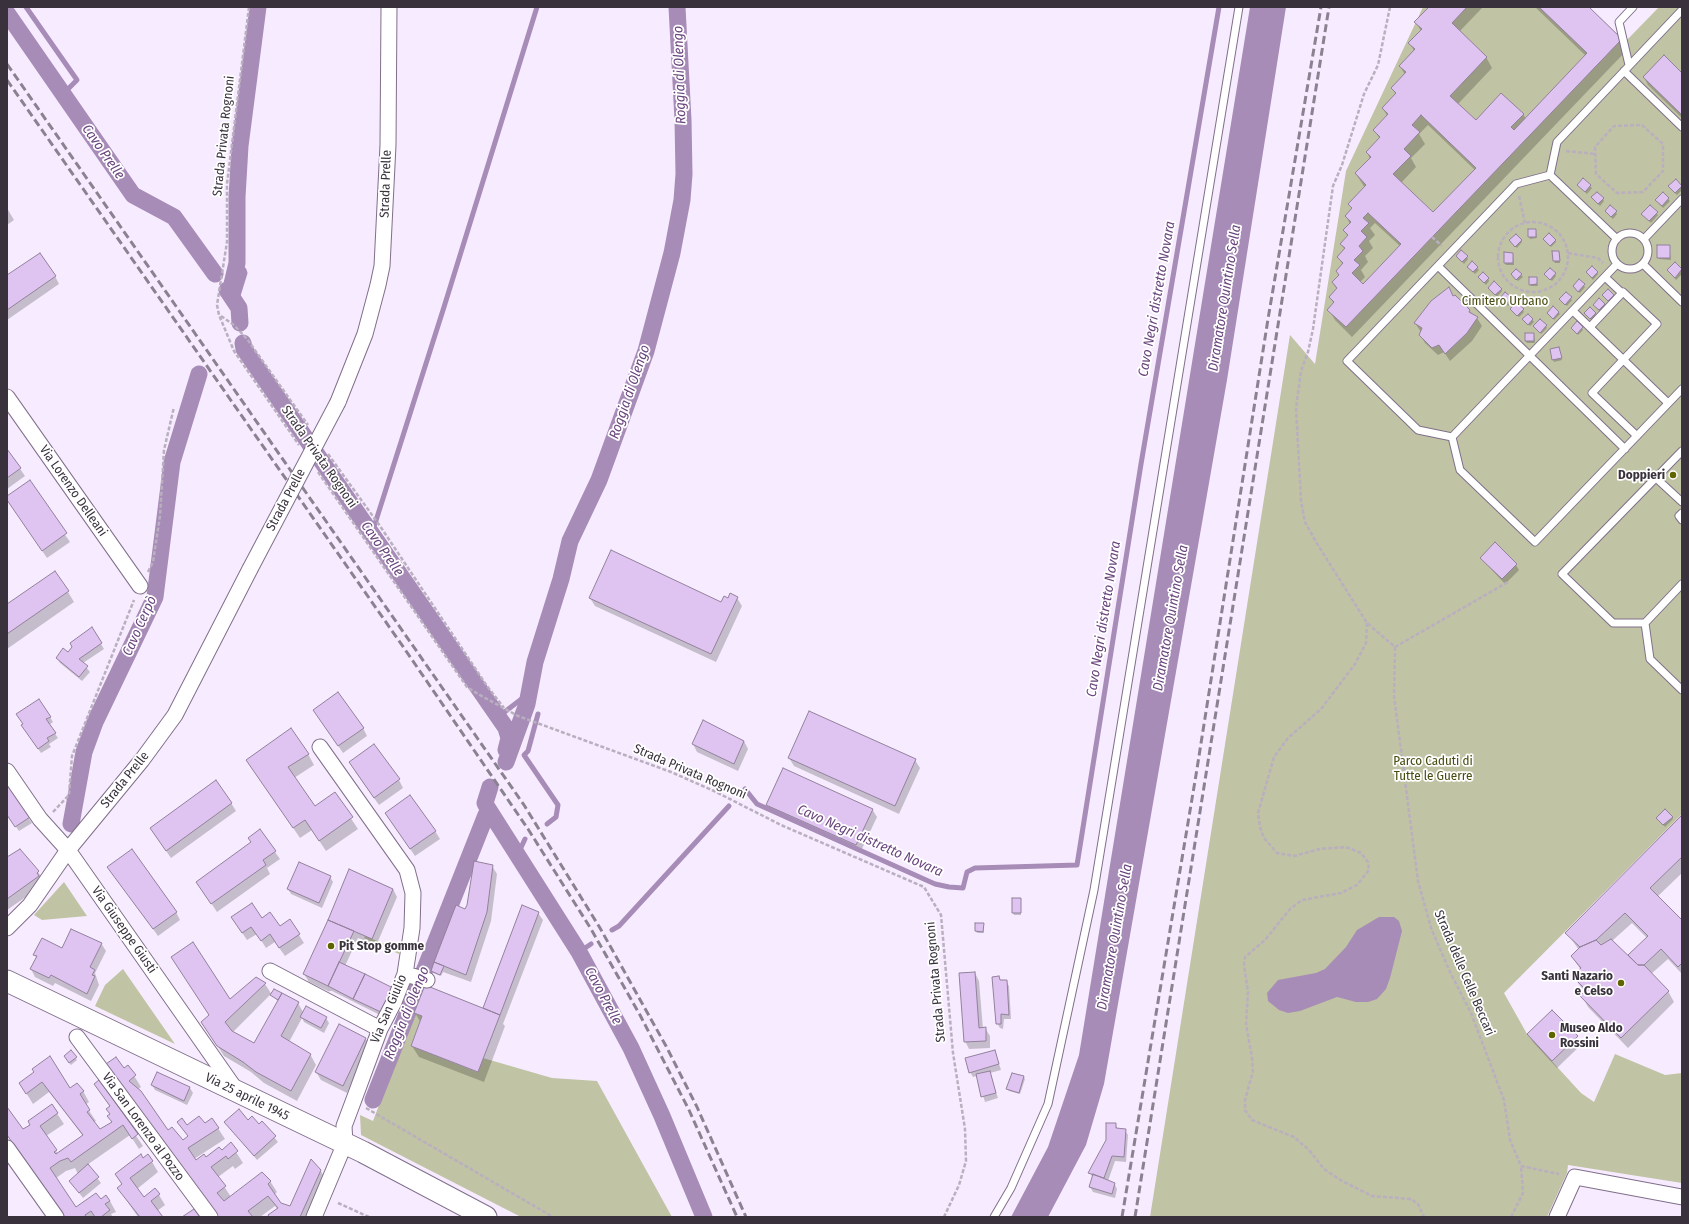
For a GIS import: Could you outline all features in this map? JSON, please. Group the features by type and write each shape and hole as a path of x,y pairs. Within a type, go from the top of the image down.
{"street":[{"name":"Strada Prelle","path":"7,928 30,905 68,850 142,760 175,714 338,402 365,334 382,266 388,145 388,7"},
{"name":"Via Lorenzo Delleani","path":"7,397 140,586"},
{"name":"Via San Giulio","path":"314,1217 354,1148 344,1126 380,1029 394,1002 416,977 412,928 413,892 407,870 320,747"},
{"name":"Via Giuseppe Giusti","path":"7,771 40,819 68,850 237,1092"},
{"path":"270,971 380,1029"},
{"name":"Via 25 aprile 1945","path":"7,980 354,1148 486,1217"},
{"name":"Via San Lorenzo al Pozzo","path":"77,1037 210,1217"},
{"path":"7,1148 56,1217"},
{"path":"1557,1217 1576,1177 1682,1197"}],"lane":[{"path":"994,1217 1011,1188 1048,1104 1094,890 1239,7"},
{"path":"1633,7 1619,22 1627,68 1682,127"},
{"path":"1550,175 1557,142 1682,10"},
{"path":"1452,437 1418,430 1347,361 1516,184 1550,175"},
{"path":"1550,175 1617,239"},
{"path":"1644,239 1682,199"},
{"path":"1627,233 1633,233 1644,239 1648,249 1648,255 1643,264 1633,270 1627,270 1617,264 1612,255 1613,244 1617,239 1627,233"},
{"path":"1452,437 1617,264"},
{"path":"1643,264 1682,302"},
{"path":"1438,266 1625,449"},
{"path":"1605,277 1657,324 1592,393 1637,436"},
{"path":"1590,327 1622,293"},
{"path":"1573,311 1668,403"},
{"path":"1452,437 1460,470 1535,542 1682,389"},
{"path":"1682,451 1562,574 1612,623 1645,623 1682,584"},
{"path":"1656,478 1682,502"},
{"path":"1682,513 1679,516 1682,520"},
{"path":"1645,623 1650,660 1682,690"}],"path":[{"name":"Strada Privata Rognoni","path":"249,7 227,184 227,242 217,305 219,315 234,351 301,448"},
{"path":"1390,7 1378,65 1364,94 1342,165 1333,186 1313,329 1308,352 1301,371 1296,408 1301,501 1305,522 1367,623 1395,647 1508,582"},
{"path":"1642,125 1663,144 1663,171 1643,192 1617,193 1596,174 1596,154 1595,147 1614,126 1642,125"},
{"path":"1555,151 1596,154"},
{"path":"1516,184 1525,223"},
{"path":"1525,223 1546,225 1555,230 1562,238 1568,253 1565,270 1561,278 1548,289 1531,292 1515,287 1501,272 1498,262 1502,242 1508,233 1525,223"},
{"path":"1568,253 1598,258 1611,271"},
{"name":"Strada Privata Rognoni","path":"219,315 234,325 247,339 312,430"},
{"path":"40,819 57,809 69,795 72,756 140,586 153,562 160,516 164,450 174,407"},
{"name":"Strada Privata Rognoni","path":"325,450 380,526 438,615 487,686 506,710"},
{"name":"Strada Privata Rognoni","path":"315,467 467,686 478,694 513,714 671,772 714,791 782,825 924,887 941,915 951,1039 965,1129 966,1161 959,1185 944,1217"},
{"path":"1367,623 1366,643 1355,664 1321,709 1288,738 1274,757 1258,813 1260,827 1264,838 1277,852 1294,856 1320,849 1346,848 1361,853 1368,862 1369,870 1357,886 1341,893 1302,900 1290,909 1265,940 1245,957 1244,965 1248,992 1246,1024 1253,1071 1245,1100 1245,1110 1252,1120 1294,1137 1309,1150 1324,1169 1342,1181 1372,1196 1411,1199 1418,1204 1424,1217"},
{"name":"Strada delle Celle Beccari","path":"1395,647 1394,696 1418,881 1431,928 1450,972 1471,1013 1504,1100 1510,1140 1521,1166 1523,1193 1511,1217"},
{"path":"352,1102 379,1114 553,1217"},
{"path":"1521,1166 1576,1177"},
{"path":"338,1203 368,1217"}],"green space":[{"name":"Parco Caduti di Tutte le Guerre","path":"1423,7 1589,7 1625,42 1659,7 1682,7 1682,814 1504,993 1527,1034 1581,1093 1594,1102 1615,1054 1665,1075 1682,1073 1682,1183 1568,1165 1567,1173 1547,1217 1150,1217 1290,335 1315,364 1346,171"},
{"path":"64,882 87,916 42,920 34,915"},
{"path":"365,936 399,950 399,954 364,938"},
{"path":"123,969 175,1044 95,1006 105,985"},
{"path":"414,1013 422,1016 411,1046 477,1072 483,1058 552,1078 597,1081 672,1217 521,1217 361,1135 360,1115 373,1121"}],"water":[{"name":"Diramatore Quintino Sella","path":"1250,7 1286,7 1227,380 1104,1084 1086,1145 1048,1217 1011,1217 1048,1147 1079,1055"},
{"path":"1379,917 1394,917 1399,921 1402,931 1386,989 1377,999 1368,1002 1356,1002 1337,997 1300,1011 1288,1013 1279,1010 1268,1001 1267,993 1278,980 1316,973 1325,969 1346,947 1357,930"}],"building":[{"path":"1429,7 1467,7 1452,23 1487,57 1450,96 1476,120 1501,93 1524,114 1511,127 1514,130 1587,53 1539,7 1589,7 1622,39 1346,327 1327,310 1334,302 1329,297 1337,288 1332,282 1339,275 1336,271 1343,263 1337,257 1345,248 1340,244 1348,235 1343,230 1351,222 1345,216 1352,208 1348,204 1366,185 1355,173 1371,157 1366,152 1380,137 1373,130 1388,114 1382,108 1396,93 1391,88 1406,72 1399,66 1415,49 1408,43 1422,29 1414,22","holes":["1421,115 1476,168 1433,212 1393,174 1411,156 1404,149 1420,132 1412,125","1368,213 1401,244 1363,284 1352,273 1360,265 1354,260 1363,251 1359,246 1367,237 1361,231 1369,223 1363,218"]},
{"path":"1664,55 1682,73 1682,115 1643,77"},
{"path":"1583,178 1591,185 1585,192 1577,185"},
{"path":"1676,179 1682,186 1675,193 1668,186"},
{"path":"1597,192 1604,198 1598,204 1591,197"},
{"path":"1663,192 1669,198 1662,206 1655,200"},
{"path":"1610,205 1617,211 1611,217 1605,211"},
{"path":"1650,205 1658,212 1649,221 1641,214"},
{"path":"1528,229 1536,229 1536,237 1528,237"},
{"path":"1549,233 1556,240 1550,246 1543,239"},
{"path":"1516,234 1522,240 1515,247 1509,240"},
{"path":"1657,245 1670,245 1670,258 1657,258"},
{"path":"1461,250 1468,256 1462,262 1456,256"},
{"path":"1552,251 1559,251 1560,261 1553,261"},
{"path":"1504,252 1513,253 1513,263 1504,263"},
{"path":"40,253 56,276 7,310 7,275"},
{"path":"1472,261 1478,267 1473,272 1467,267"},
{"path":"1675,262 1682,269 1675,278 1667,270"},
{"path":"1592,266 1598,272 1592,278 1586,272"},
{"path":"1550,268 1556,273 1550,280 1544,274"},
{"path":"1516,269 1522,274 1516,280 1511,274"},
{"path":"1483,272 1489,278 1484,283 1478,277"},
{"path":"1529,277 1537,277 1537,284 1529,285"},
{"path":"1579,279 1585,284 1578,292 1573,286"},
{"path":"1494,281 1502,289 1495,295 1488,288"},
{"path":"1449,287 1453,296 1455,295 1470,310 1469,312 1478,317 1467,333 1445,354 1439,345 1432,348 1419,335 1422,328 1414,323 1431,301"},
{"path":"1608,289 1614,295 1608,301 1602,295"},
{"path":"1505,292 1512,298 1506,304 1500,298"},
{"path":"1566,292 1572,297 1565,305 1559,299"},
{"path":"1599,298 1605,304 1599,310 1593,305"},
{"path":"1516,302 1524,309 1517,316 1510,309"},
{"path":"1553,306 1559,312 1553,319 1547,313"},
{"path":"1590,307 1596,313 1590,319 1584,313"},
{"path":"1528,314 1533,319 1528,325 1522,319"},
{"path":"1540,319 1547,325 1540,333 1533,326"},
{"path":"1577,321 1583,327 1577,334 1571,328"},
{"path":"1525,333 1534,333 1534,341 1525,341"},
{"path":"1559,347 1562,358 1552,360 1550,349"},
{"path":"7,449 21,468 7,478"},
{"path":"30,480 67,533 42,551 7,500 7,496"},
{"path":"1495,542 1517,564 1502,579 1480,558"},
{"path":"611,550 721,602 724,596 728,598 730,593 738,597 711,654 589,598"},
{"path":"55,571 69,591 7,634 7,604"},
{"path":"92,627 102,643 79,659 88,666 79,677 56,658 63,648 68,652 72,647 70,643"},
{"path":"338,692 364,728 338,746 313,710"},
{"path":"39,699 51,717 46,719 56,733 47,738 49,741 38,749 21,725 23,724 16,714"},
{"path":"809,711 916,759 895,806 788,758"},
{"path":"703,720 744,741 734,764 692,744"},
{"path":"291,728 309,754 288,767 315,806 335,792 353,817 319,841 305,820 293,828 246,760"},
{"path":"374,744 400,779 374,798 349,762"},
{"path":"783,768 873,809 856,845 766,805"},
{"path":"216,780 232,803 166,851 150,828"},
{"path":"7,784 30,817 15,827 7,815"},
{"path":"410,795 436,831 410,849 385,813"},
{"path":"1665,809 1673,817 1663,825 1656,818"},
{"path":"1682,815 1682,857 1650,888 1682,920 1682,963 1678,967 1661,949 1644,965 1638,965 1628,955 1648,936 1625,913 1596,940 1580,947 1565,933"},
{"path":"260,829 276,851 263,860 266,865 211,904 196,882 251,842 248,838"},
{"path":"20,849 39,871 37,873 39,876 7,899 7,857"},
{"path":"132,849 177,912 153,929 107,867"},
{"path":"474,861 493,865 487,912 466,975 434,962 456,905 465,909 467,905"},
{"path":"299,862 331,876 319,903 287,889"},
{"path":"349,869 393,889 372,939 328,920"},
{"path":"1012,898 1021,898 1021,913 1012,913"},
{"path":"252,903 262,918 270,912 280,926 290,919 300,934 279,948 270,934 261,941 251,927 242,933 231,917"},
{"path":"522,905 539,912 500,1015 483,1008"},
{"name":"Pit Stop gomme","path":"328,920 354,931 328,986 303,974"},
{"path":"975,923 984,923 983,932 975,931"},
{"path":"71,929 102,943 90,967 95,970 92,975 95,976 87,994 51,975 49,978 30,969 37,956 33,955 42,938 62,948"},
{"name":"Santi Nazario e Celso","path":"1611,939 1638,965 1644,965 1669,991 1621,1038 1580,996 1586,990 1572,976 1581,968 1571,956 1580,947 1596,940 1601,945"},
{"path":"193,942 230,999 256,977 266,983 225,1022 232,1031 254,1043 282,993 299,1002 281,1036 311,1054 291,1091 256,1072 217,1046 201,1022 209,1015 171,957"},
{"path":"339,962 365,974 353,999 328,986"},
{"path":"434,962 444,966 440,975 431,971"},
{"path":"975,972 979,1028 986,1027 986,1041 964,1042 959,973"},
{"path":"365,974 395,989 383,1013 353,999"},
{"path":"999,976 1000,980 1007,980 1009,1015 1001,1014 1001,1024 996,1024 992,977"},
{"path":"425,985 500,1015 478,1072 411,1046 422,1016 414,1013"},
{"path":"274,989 282,993 278,1000 270,995"},
{"path":"306,1006 327,1017 321,1028 300,1017"},
{"name":"Museo Aldo Rossini","path":"1552,1010 1578,1036 1552,1061 1527,1034"},
{"path":"339,1024 366,1038 343,1086 315,1072"},
{"path":"71,1050 77,1057 69,1063 64,1056"},
{"path":"995,1050 999,1064 969,1073 965,1058"},
{"path":"50,1056 70,1088 77,1083 84,1091 80,1094 90,1110 87,1112 100,1129 112,1122 107,1116 110,1114 106,1109 110,1106 94,1084 99,1080 138,1134 132,1139 123,1125 71,1162 68,1158 60,1161 50,1168 76,1207 96,1193 101,1199 106,1195 110,1201 105,1204 110,1210 101,1217 95,1217 91,1211 85,1215 86,1217 65,1217 7,1135 7,1107 23,1129 30,1125 28,1121 52,1104 58,1113 40,1126 57,1150 54,1152 56,1154 83,1135 42,1082 26,1094 19,1083 34,1072 32,1069"},
{"path":"116,1057 124,1068 128,1065 136,1075 129,1081 141,1091 168,1130 172,1127 183,1140 188,1136 177,1122 182,1118 187,1125 199,1116 205,1123 212,1118 219,1128 188,1148 196,1160 204,1154 206,1157 219,1147 222,1150 231,1142 238,1151 228,1159 226,1156 211,1167 226,1186 217,1193 224,1201 262,1172 271,1181 268,1184 281,1203 290,1206 311,1159 321,1170 300,1217 269,1217 268,1215 278,1208 268,1196 248,1211 253,1217 215,1217 103,1066"},
{"path":"990,1071 996,1093 981,1097 976,1074"},
{"path":"157,1072 190,1087 184,1101 151,1085"},
{"path":"1012,1073 1024,1076 1019,1093 1006,1089"},
{"path":"239,1109 248,1120 252,1116 259,1124 262,1121 276,1136 254,1156 224,1122"},
{"path":"1106,1123 1116,1123 1116,1128 1126,1129 1124,1157 1112,1156 1104,1178 1088,1173 1106,1140"},
{"path":"141,1154 143,1158 148,1154 153,1161 130,1178 144,1197 155,1188 160,1194 151,1201 163,1217 140,1217 117,1188 122,1184 115,1174"},
{"path":"88,1164 99,1177 79,1193 69,1181"},
{"path":"1093,1174 1115,1183 1112,1194 1089,1187"},
{"path":"194,1209 200,1217 182,1217"}],"waterway":[{"path":"26,7 77,80 63,94"},
{"path":"232,284 237,263 237,197 240,146 258,7"},
{"path":"372,533 537,7"},
{"name":"Roggia di Olengo","path":"506,762 527,704 535,662 561,579 570,541 599,480 646,351 672,253 682,200 684,174 683,120 677,7"},
{"name":"Cavo Negri distretto Novara","path":"742,792 745,789 757,804 935,884 963,888 967,872 975,868 1077,865 1141,464 1219,7"},
{"name":"Cavo Prelle","path":"7,13 133,195 174,217 215,274"},
{"path":"236,302 245,273 237,263"},
{"name":"Cavo Prelle","path":"227,290 239,308 240,323"},
{"name":"Cavo Prelle","path":"243,343 244,349 506,728 509,738 506,750"},
{"name":"Cavo Cerpò","path":"71,824 84,752 95,722 155,597 172,462 199,374"},
{"path":"498,717 528,694"},
{"path":"538,714 528,751 524,755 558,805 556,817 547,824"},
{"name":"Cavo Prelle","path":"490,787 485,803 579,952 631,1048 662,1116 704,1217"},
{"name":"Cavo Negri distretto Novara","path":"612,930 619,926 729,806"},
{"name":"Roggia di Olengo","path":"373,1100 486,815"},
{"path":"518,854 525,839"},
{"name":"Cavo Negri distretto Novara","path":"579,952 591,944"}],"railway":[{"path":"1122,1217 1196,775 1268,319 1321,7"},
{"path":"1135,1217 1329,7"},
{"path":"7,64 524,805 600,928 666,1046 697,1107 746,1217"},
{"path":"7,80 404,648 528,829 591,929 640,1015 689,1110 737,1217"}],"place":[{"name":"Doppieri","path":"1673,475"},
{"name":"Pit Stop gomme","path":"331,946"},
{"name":"Santi Nazario e Celso","path":"1621,983"},
{"name":"Museo Aldo Rossini","path":"1552,1035"}],"park label":[{"name":"Cimitero Urbano","path":"1505,301"}]}
